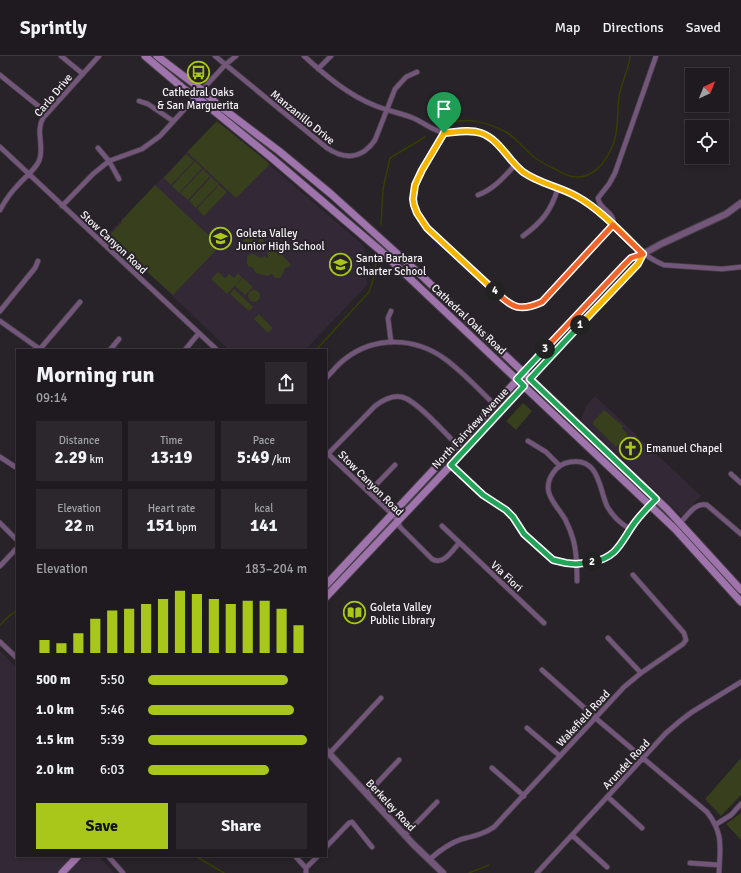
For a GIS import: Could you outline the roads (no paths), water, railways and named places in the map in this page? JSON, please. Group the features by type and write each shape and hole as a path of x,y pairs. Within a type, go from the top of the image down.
{"main road":[{"name":"Cathedral Oaks Road","path":"145,56 330,207 382,252 650,504 675,529 741,602"},
{"name":"Cathedral Oaks Road","path":"157,56 279,151 331,194 423,277 656,499 741,590"},
{"name":"North Fairview Avenue","path":"327,584 524,373"},
{"name":"North Fairview Avenue","path":"327,596 530,379"},
{"path":"62,873 77,857"}],"street":[{"path":"61,56 83,74"},
{"name":"Carlo Drive","path":"0,210 10,194 36,166 40,159 40,124 47,113 99,56"},
{"name":"Manzanillo Drive","path":"215,56 326,148 342,156 356,155 370,148 375,140 395,89 406,77 417,72"},
{"path":"62,206 93,174 109,161 142,149 160,136 225,64 236,56"},
{"path":"304,56 331,80 348,92 365,101 415,119 437,131 444,133 470,131 480,132 489,136 515,165 532,178 573,194 584,200 643,254 664,265 722,269 741,267"},
{"path":"318,69 331,56"},
{"path":"444,133 415,185 413,199 417,213 427,228 508,304 519,308 527,308 542,302 613,225 614,220 612,216 600,205 598,198 615,173 656,56"},
{"path":"0,75 47,113"},
{"path":"139,101 148,104 173,122"},
{"name":"Stow Canyon Road","path":"0,148 216,349"},
{"path":"98,148 109,161 119,179"},
{"path":"478,194 486,192 496,185 515,165"},
{"path":"523,236 536,226 546,214 552,205 558,188"},
{"name":"North Fairview Avenue","path":"524,373 631,258 643,254 726,214 741,203"},
{"name":"North Fairview Avenue","path":"530,379 638,264 643,254"},
{"path":"0,311 35,268 38,261"},
{"path":"41,349 80,302"},
{"path":"391,311 388,318 391,342"},
{"path":"0,322 39,349"},
{"path":"186,349 199,333"},
{"path":"111,349 119,339"},
{"path":"327,377 346,359 370,346 391,342 410,343 424,347 437,354 453,366 494,404"},
{"path":"327,453 375,406 382,401 396,397 402,397 414,404 457,445"},
{"path":"528,441 546,452 560,466"},
{"name":"Stow Canyon Road","path":"327,453 392,514 398,521 400,527 432,559 436,561 444,559 458,543"},
{"path":"0,457 16,467"},
{"path":"577,581 576,548 565,520 552,502 548,489 551,477 560,466 574,461 581,462 592,468 599,478 603,496 608,507 621,523 630,529"},
{"path":"369,492 395,465"},
{"path":"451,465 483,495 506,510 513,517 524,534 553,560 559,562 576,564 595,562 612,554 622,543 630,529 650,504 656,499"},
{"path":"730,474 741,483"},
{"path":"680,523 697,505 703,504 707,505 741,534"},
{"path":"0,523 16,539"},
{"name":"Via Fiori","path":"442,526 458,543 544,623"},
{"path":"0,566 16,549"},
{"name":"Wakefield Road","path":"430,859 453,843 481,835 494,827 624,687 641,673 683,644 686,640 685,635 633,575"},
{"path":"608,638 641,673"},
{"path":"0,642 16,657"},
{"path":"542,670 595,718 701,807 718,830 720,840 719,873"},
{"name":"Arundel Road","path":"537,873 680,720 741,682"},
{"path":"328,752 381,698"},
{"path":"527,728 560,756"},
{"name":"Berkeley Road","path":"328,752 405,835 443,873"},
{"path":"367,794 399,760"},
{"path":"492,768 524,796"},
{"path":"608,796 642,828"},
{"path":"405,835 437,802"},
{"path":"715,825 731,815 741,804"},
{"path":"327,846 349,823 352,822 372,847"},
{"path":"572,836 607,867"},
{"path":"109,857 123,873"},
{"path":"296,857 306,871 317,857"},
{"path":"690,863 719,866"}],"waterway":[{"path":"441,119 447,118 451,123 458,121 472,121 492,126 506,132 534,157 545,164 568,176 585,176 597,169 602,164 613,145 617,127 619,97 630,56"},
{"path":"381,225 383,189 390,158 425,137"},
{"path":"317,349 369,292 375,274 376,261"},
{"path":"0,625 16,612"},
{"path":"197,857 224,873"},
{"path":"469,873 489,865"}],"place":[{"name":"Cathedral Oaks & San Marguerita","path":"198,72"},
{"name":"Goleta Valley Junior High School","path":"221,239"},
{"name":"Santa Barbara Charter School","path":"340,264"},
{"name":"Emanuel Chapel","path":"630,448"},
{"name":"Goleta Valley Public Library","path":"355,613"}]}
